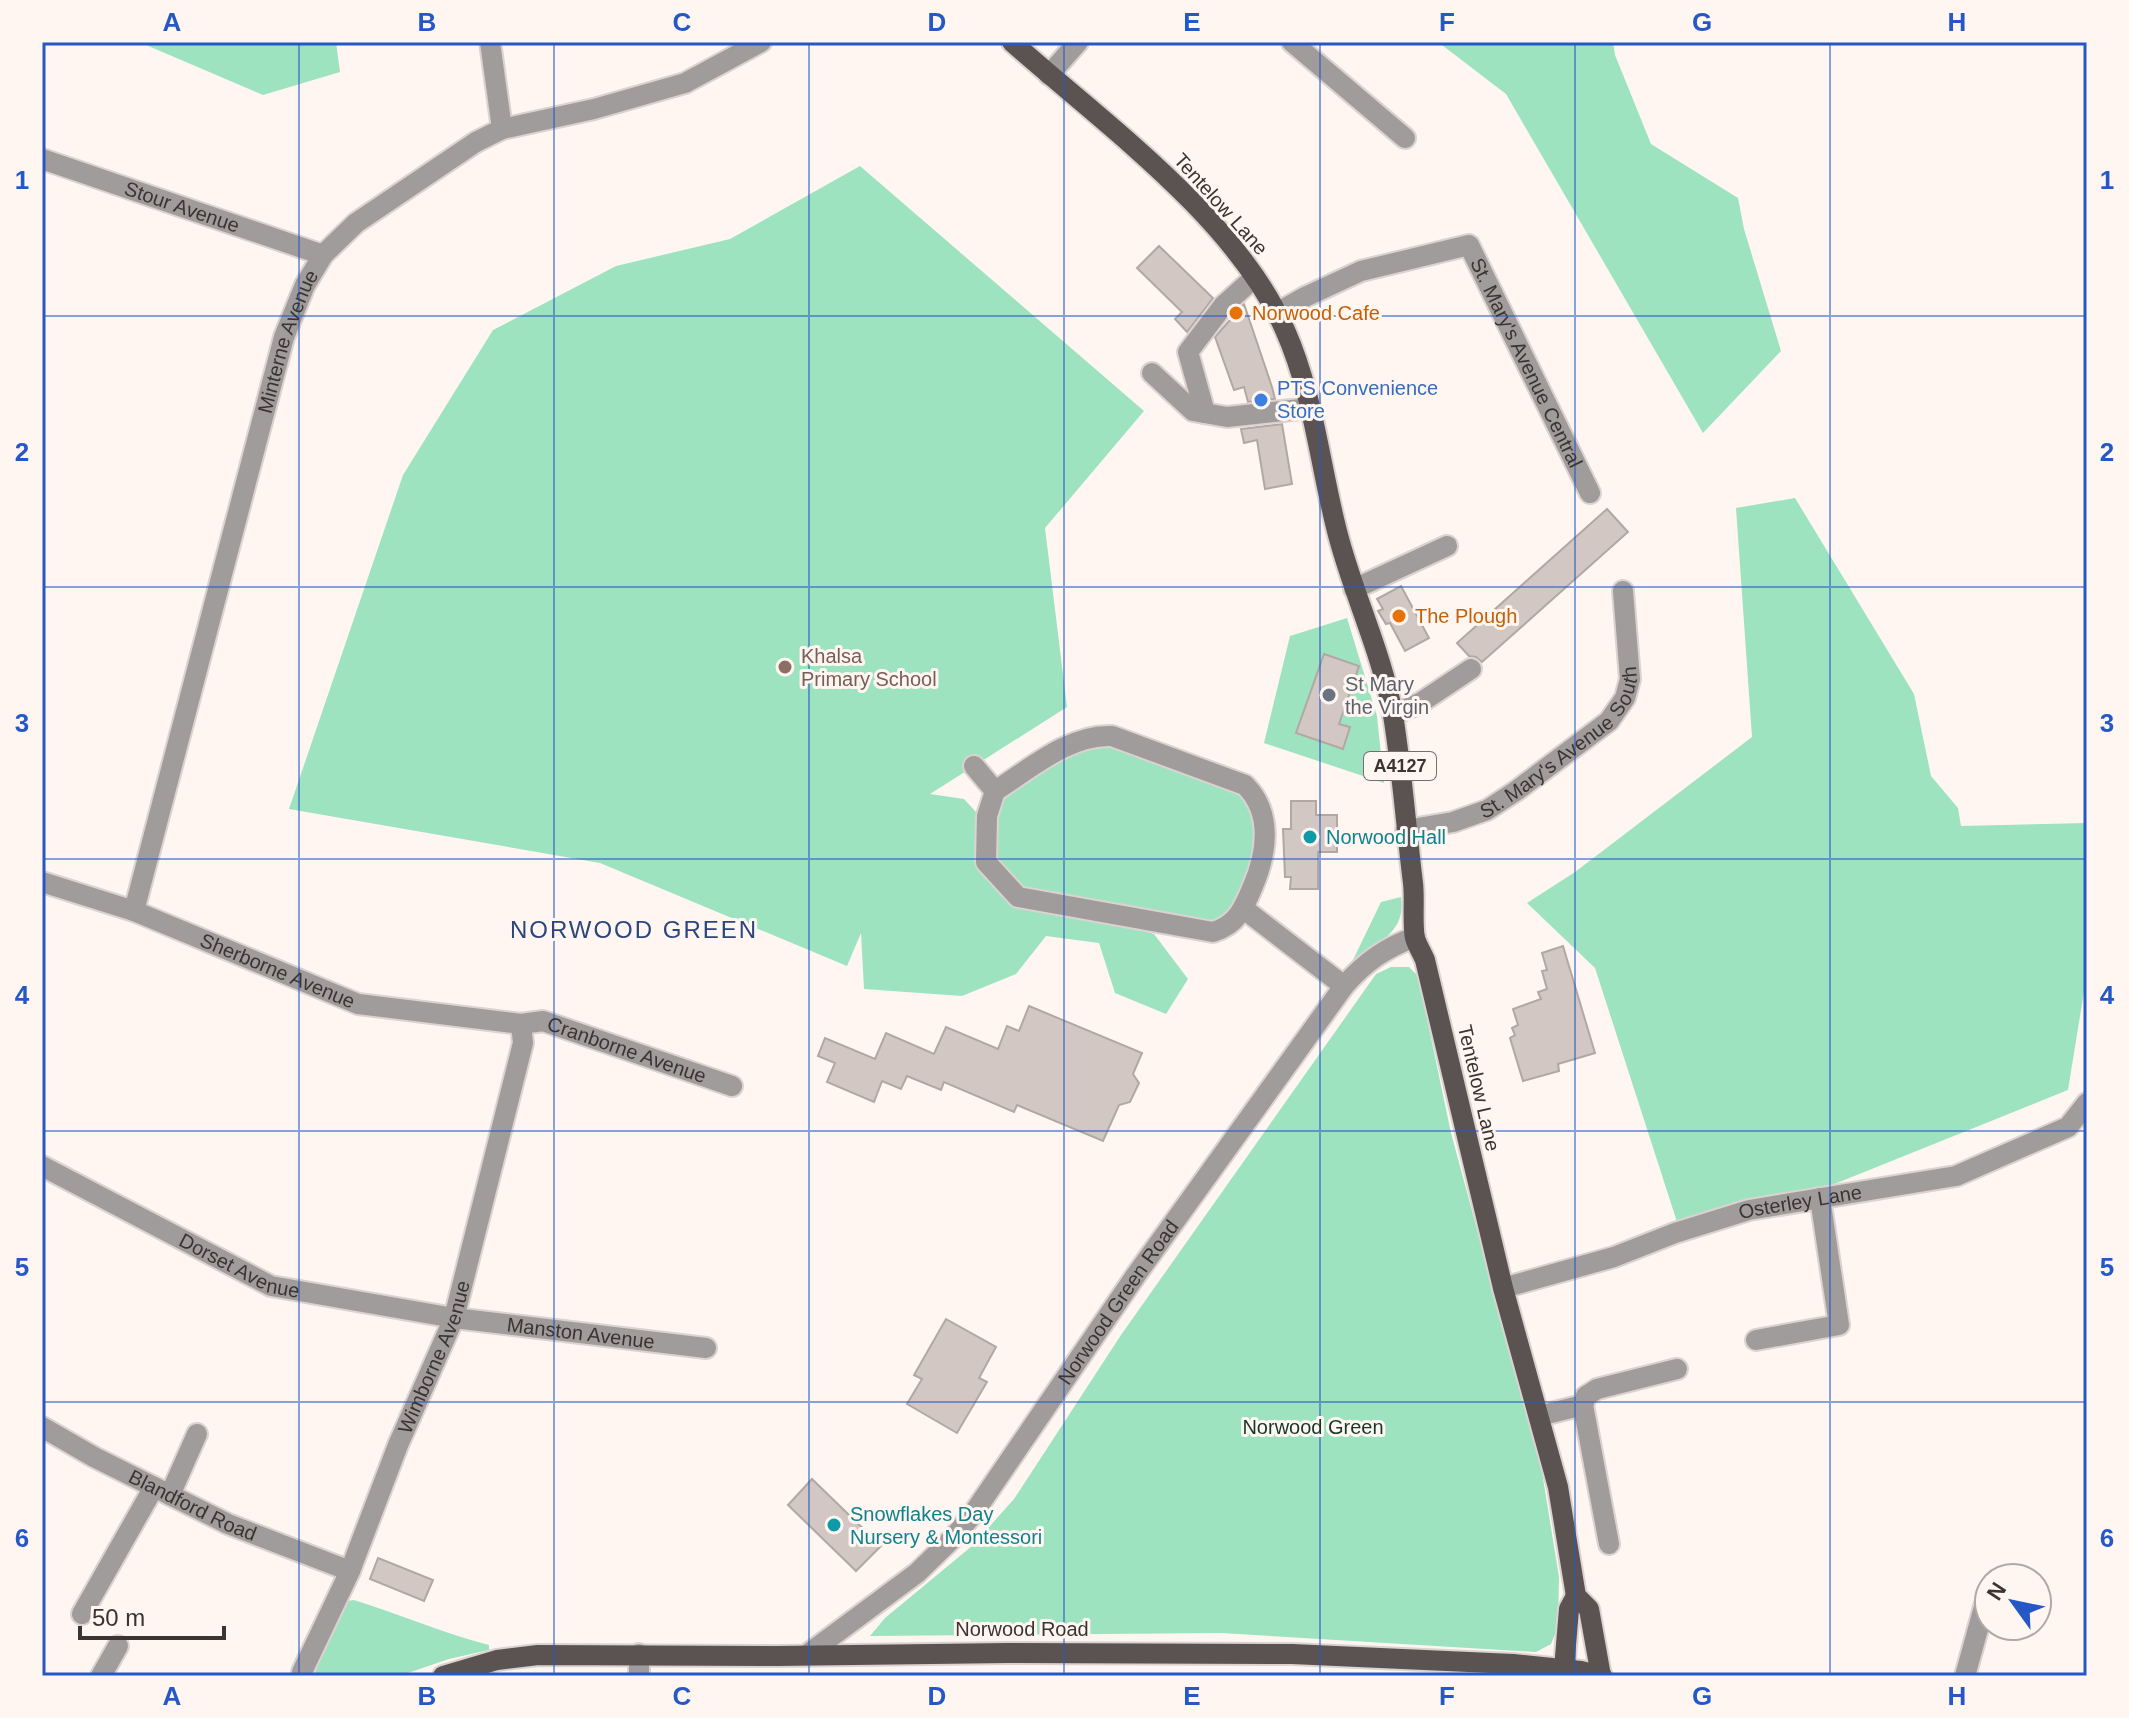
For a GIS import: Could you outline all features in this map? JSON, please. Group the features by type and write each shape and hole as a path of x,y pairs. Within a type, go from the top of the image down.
{"main road":[{"name":"Tentelow Lane","path":"1012,42 1195,206 1255,277 1277,313 1292,348 1310,408 1325,485 1354,589 1382,666 1393,715 1415,897 1415,937 1425,960 1503,1288 1558,1487 1576,1596 1589,1609 1602,1676"},
{"name":"Tentelow Lane","path":"1564,1669 1569,1609 1576,1596"},
{"name":"Norwood Road","path":"443,1676 515,1657 1212,1653 1386,1667 1564,1669 1602,1676"}],"street":[{"path":"490,42 502,129"},
{"name":"Minterne Avenue","path":"134,911 284,337 305,285 323,255 356,223 476,142 502,129 594,109 685,83 761,42"},
{"path":"1049,75 1078,42"},
{"path":"1292,42 1405,138"},
{"name":"Stour Avenue","path":"42,159 323,255"},
{"name":"St. Mary's Avenue Central","path":"1277,313 1361,271 1469,245 1590,493"},
{"path":"1205,413 1188,352 1223,306 1255,277"},
{"path":"1152,373 1193,411 1227,417 1310,408"},
{"path":"1354,589 1447,546"},
{"name":"St. Mary's Avenue South","path":"1406,830 1453,822 1487,810 1609,721 1625,698 1630,679 1623,591"},
{"path":"1393,715 1420,703 1471,669"},
{"path":"1094,735 1112,736 1231,777 1245,785 1257,796 1263,814 1263,863 1244,909 1225,929 1201,932 1018,897 986,862 987,816 995,791 1075,742 1094,735"},
{"path":"974,766 995,791"},
{"name":"Sherborne Avenue","path":"42,882 134,911 358,1004 521,1024"},
{"path":"1244,909 1300,961 1344,986"},
{"name":"Norwood Green Road","path":"808,1654 917,1573 953,1538 973,1514 1136,1275 1344,986 1371,958 1415,937"},
{"name":"Cranborne Avenue","path":"521,1024 543,1021 732,1086"},
{"name":"Wimborne Avenue","path":"302,1676 350,1571 398,1445 454,1318 523,1043 521,1024"},
{"name":"Osterley Lane","path":"1503,1288 1614,1257 1675,1233 1749,1210 1956,1176 2068,1127 2087,1103"},
{"name":"Dorset Avenue","path":"42,1166 271,1286 454,1318"},
{"path":"1756,1340 1839,1325 1820,1198"},
{"name":"Manston Avenue","path":"454,1318 706,1348"},
{"path":"1609,1544 1583,1405 1586,1396 1597,1389 1677,1369"},
{"path":"1539,1416 1583,1405"},
{"name":"Blandford Road","path":"42,1427 94,1457 228,1524 350,1571"},
{"path":"82,1614 197,1434"},
{"path":"1965,1676 1974,1642"},
{"path":"101,1676 118,1646"},
{"path":"639,1654 639,1676"}],"green space":[{"path":"139,42 336,42 340,72 263,95"},
{"path":"1438,42 1613,42 1615,55 1651,144 1738,198 1744,229 1781,351 1703,433 1506,94"},
{"name":"Khalsa Primary School","path":"860,166 1144,411 1045,528 1067,707 930,794 964,799 987,824 995,791 1094,735 1245,785 1265,845 1225,929 1051,904 1154,934 1188,979 1166,1014 1115,993 1099,943 1046,936 1016,974 962,996 864,989 861,933 847,966 600,863 289,809 403,475 493,330 616,266 730,239"},
{"path":"1795,498 1914,694 1931,776 1958,808 1961,826 2087,823 2087,973 2068,1090 1822,1189 1678,1225 1595,968 1527,903 1575,872 1752,737 1736,508"},
{"path":"1347,618 1377,716 1384,783 1264,743 1290,636","holes":["1324,654 1359,666 1339,724 1350,728 1343,748 1296,733"]},
{"path":"1401,897 1402,909 1395,928 1352,962 1381,902"},
{"name":"Norwood Green","path":"1391,967 1409,967 1418,976 1451,1133 1541,1466 1559,1577 1558,1627 1551,1644 1536,1652 1221,1633 870,1636 885,1618 972,1546 1014,1499 1121,1335 1376,974"},
{"path":"354,1600 489,1645 489,1650 449,1659 399,1676 314,1676 325,1644 347,1601"}],"building":[{"path":"1159,246 1213,298 1187,332 1175,319 1182,312 1137,268"},
{"path":"1244,304 1275,399 1248,402 1244,387 1234,390 1215,337"},
{"path":"1282,424 1292,484 1265,489 1257,440 1244,443 1241,429"},
{"path":"1607,509 1628,532 1482,662 1469,656 1457,643"},
{"name":"The Plough","path":"1401,586 1429,638 1405,651 1390,623 1386,624 1378,611 1383,609 1377,599"},
{"name":"St Mary the Virgin","path":"1324,654 1359,666 1339,724 1350,727 1343,749 1296,733"},
{"name":"Norwood Hall","path":"1291,801 1316,801 1316,815 1337,815 1337,852 1318,852 1318,889 1290,889 1291,877 1285,877 1283,829 1291,829"},
{"path":"1563,946 1595,1053 1558,1064 1559,1071 1523,1081 1510,1038 1515,1035 1512,1028 1518,1025 1513,1009 1541,999 1538,992 1547,989 1542,971 1547,970 1542,953"},
{"path":"1029,1006 1142,1053 1133,1074 1139,1083 1130,1102 1119,1105 1103,1141 1017,1105 1014,1112 944,1082 941,1090 907,1076 901,1089 882,1081 874,1102 827,1082 835,1063 818,1056 825,1038 875,1059 886,1033 934,1054 946,1027 998,1049 1007,1026 1019,1031"},
{"path":"946,1319 996,1347 979,1378 987,1382 957,1433 907,1404 922,1379 914,1375"},
{"name":"Snowflakes Day Nursery & Montessori","path":"812,1479 881,1546 856,1571 788,1505"},
{"path":"378,1558 433,1580 424,1601 370,1579"}],"place":[{"name":"Norwood Cafe","path":"1236,313"},
{"name":"PTS Convenience Store","path":"1261,400"},
{"name":"The Plough","path":"1399,616"},
{"name":"Khalsa Primary School","path":"785,667"},
{"name":"St Mary the Virgin","path":"1329,695"},
{"name":"Norwood Hall","path":"1310,837"},
{"name":"Snowflakes Day Nursery & Montessori","path":"834,1525"}],"district":[{"name":"NORWOOD GREEN","path":"634,929"}]}
